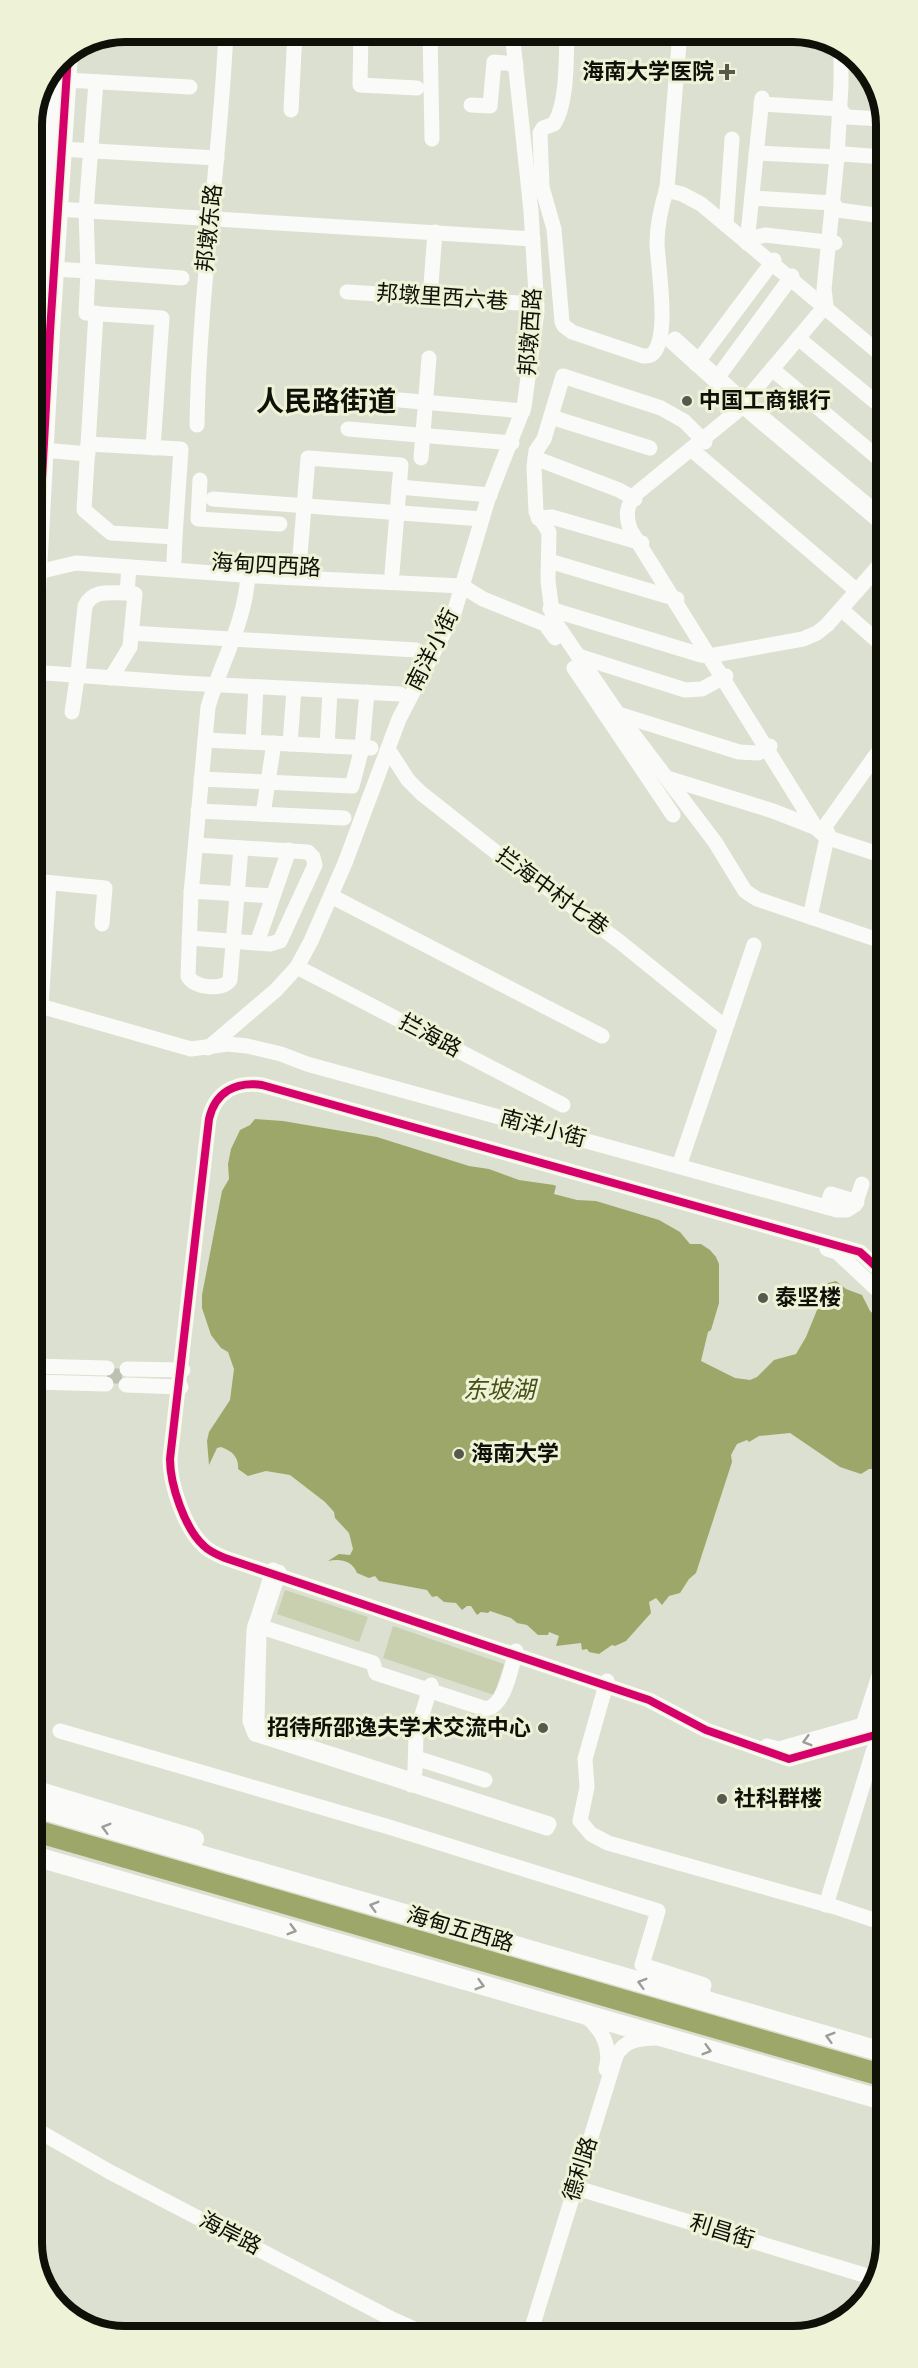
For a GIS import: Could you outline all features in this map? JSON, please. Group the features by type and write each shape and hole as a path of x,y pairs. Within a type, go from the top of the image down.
{"main road":[{"path":"42,464 60,149 67,65"},
{"path":"42,145 45,105"},
{"path":"42,1792 206,1843 243,1866"},
{"name":"海甸五西路","path":"42,1810 243,1866 876,2050"},
{"name":"海甸五西路","path":"42,1858 876,2099"},
{"path":"42,1868 175,1904 253,1919"}],"street":[{"name":"邦墩东路","path":"197,425 199,357 225,42"},
{"path":"291,110 294,42"},
{"path":"362,42 360,84 417,88"},
{"path":"430,42 432,139"},
{"name":"邦墩西路","path":"464,582 490,495 523,411 534,342 537,304 533,239 513,42"},
{"path":"566,42 560,111 554,124 543,128 540,133 542,187 554,229 564,326 582,336 643,356 651,355 656,350 662,308 657,241 659,212 666,188 679,42"},
{"path":"841,58 843,113 827,308 745,404 634,499 631,521 640,542 675,599 823,832 876,849"},
{"path":"471,105 490,106 494,62 516,64"},
{"path":"843,113 849,85 847,63"},
{"path":"66,80 190,87"},
{"path":"96,82 87,211 86,313 162,318 153,448"},
{"path":"748,240 761,101 875,118"},
{"path":"726,223 732,139"},
{"path":"60,149 217,158"},
{"path":"756,153 876,157"},
{"path":"666,188 696,196 876,348"},
{"path":"752,198 836,207 876,215"},
{"path":"57,209 533,239"},
{"path":"430,298 435,232"},
{"path":"748,240 765,235 832,243"},
{"path":"773,262 697,363 876,518"},
{"path":"53,269 182,278"},
{"path":"718,380 793,279"},
{"name":"邦墩里西六巷","path":"347,292 537,304"},
{"path":"96,313 84,510 111,533 175,537"},
{"path":"800,340 876,402"},
{"path":"421,458 429,358"},
{"path":"774,371 876,456"},
{"path":"857,591 698,446 684,421 661,408 563,376 535,458 534,485 538,518 548,529 550,609 557,627 618,714 715,842 745,891 754,897 876,939"},
{"path":"343,395 523,411"},
{"path":"745,404 876,512"},
{"path":"550,417 650,448"},
{"path":"348,429 512,443"},
{"path":"43,450 181,449 174,561"},
{"path":"535,458 620,490 634,499"},
{"path":"299,568 308,459 401,465 392,573"},
{"path":"200,480 198,519 280,524"},
{"path":"399,487 490,495"},
{"path":"218,520 216,499 482,519"},
{"path":"538,518 552,517 640,542"},
{"name":"海甸四西路","path":"42,564 76,555 392,573 464,582"},
{"path":"549,561 675,599"},
{"name":"海甸四西路","path":"42,565 76,563 248,575 464,582"},
{"path":"128,593 129,567"},
{"path":"550,609 701,655 711,656 811,637 822,630 876,569"},
{"path":"241,848 230,980 223,987 197,985 190,981 188,976 189,938 191,891 208,707 214,685 242,615 248,575"},
{"path":"464,582 483,599 545,624 673,815"},
{"name":"南洋小街","path":"208,1048 276,990 297,967 331,896 387,749 414,689 454,613 464,582"},
{"path":"72,712 78,675 82,612 88,599 95,594 135,594 130,647 111,678"},
{"path":"841,609 876,640"},
{"path":"131,633 416,650"},
{"path":"578,656 685,690 702,689 725,677"},
{"path":"42,673 214,685 400,694"},
{"path":"253,742 256,687"},
{"path":"290,744 294,689"},
{"path":"327,746 330,691"},
{"path":"201,779 352,786 366,748 367,693"},
{"path":"618,714 739,752 755,753 769,747"},
{"path":"205,740 366,748"},
{"path":"263,814 274,743"},
{"name":"拦海中村七巷","path":"387,749 408,780 455,820 511,864 573,905 725,1027"},
{"path":"810,917 823,832 876,765"},
{"path":"667,778 773,811 876,853"},
{"path":"198,811 344,818"},
{"path":"189,938 276,943 283,938 315,865 313,857 308,852 196,845"},
{"path":"257,943 289,850"},
{"path":"42,882 105,888 102,924"},
{"path":"42,954 49,883"},
{"path":"191,891 273,896"},
{"path":"331,896 602,1036"},
{"path":"679,1166 754,945"},
{"name":"拦海路","path":"297,967 563,1105"},
{"name":"南洋小街","path":"42,1006 191,1049 228,1044 281,1053 307,1064 840,1210 847,1209 857,1202 862,1184"},
{"path":"876,1267 860,1252 262,1085 248,1084 234,1087 222,1093 214,1103 210,1114 170,1464 176,1494 199,1540 209,1550 225,1558 657,1698 722,1732 775,1749 876,1731"},
{"path":"180,1378 215,1115 225,1097 248,1089 260,1090 837,1252 876,1289"},
{"path":"42,1367 107,1376"},
{"path":"42,1373 107,1376"},
{"path":"42,1381 107,1376"},
{"path":"130,1377 180,1378"},
{"path":"275,1573 259,1623 261,1684 250,1723 258,1736 549,1824 547,1828 412,1783"},
{"path":"259,1623 373,1663 376,1673 483,1702 491,1702 496,1695 514,1652"},
{"path":"609,1684 585,1759 586,1792 580,1815 581,1824 586,1830 608,1843 876,1919"},
{"path":"412,1783 416,1758 416,1735 430,1688"},
{"path":"60,1731 378,1823 658,1911 642,1965 704,1985 701,1995 726,2007"},
{"path":"826,1903 876,1738"},
{"path":"416,1758 485,1780"},
{"name":"德利路","path":"532,2326 609,2059 606,2043 600,2031 581,2014"},
{"name":"德利路","path":"528,2326 618,2052 632,2041 664,2038"},
{"name":"海岸路","path":"42,2133 110,2172 408,2326"},
{"name":"利昌街","path":"573,2186 868,2276"}],"shaded area":[{"path":"285,1590 368,1617 359,1642 277,1614"},
{"path":"393,1626 504,1664 494,1695 383,1658"}],"water":[{"name":"东坡湖","path":"255,1119 283,1121 377,1137 469,1166 489,1169 519,1180 554,1185 556,1186 554,1194 577,1200 596,1201 659,1220 680,1232 690,1244 701,1244 716,1257 719,1264 719,1303 711,1330 708,1332 701,1361 735,1378 750,1380 757,1377 774,1360 796,1354 806,1337 828,1283 836,1281 846,1289 862,1295 870,1311 876,1316 876,1471 869,1469 861,1474 840,1467 790,1433 759,1436 749,1442 747,1440 737,1444 731,1455 732,1462 696,1573 680,1593 669,1596 662,1605 656,1598 649,1602 651,1613 626,1641 612,1645 599,1654 589,1652 587,1649 582,1650 581,1643 556,1646 559,1636 549,1632 548,1635 538,1635 527,1625 517,1623 511,1618 490,1611 477,1615 471,1606 462,1610 456,1603 444,1602 437,1596 432,1597 427,1590 379,1581 375,1576 369,1578 357,1573 346,1561 328,1561 339,1554 350,1555 353,1549 349,1533 335,1518 334,1512 325,1502 290,1475 266,1471 248,1476 238,1469 234,1455 221,1447 217,1448 209,1465 207,1441 209,1432 230,1400 234,1369 228,1352 221,1348 211,1335 202,1308 202,1295 222,1191 229,1179 228,1164 231,1149 240,1130 250,1125"},
{"path":"42,1821 876,2062 876,2085 42,1844"}],"tunnel":[{"path":"107,1376 126,1376"}],"cycle path":[{"path":"42,480 67,65"},
{"path":"876,1267 860,1252 262,1085 235,1087 228,1090 216,1102 209,1119 170,1459 176,1493 191,1529 206,1548 225,1558 649,1700 706,1730 789,1759 876,1735"}],"place":[{"name":"海南大学医院","path":"727,72"},
{"name":"中国工商银行","path":"687,401"},
{"name":"泰坚楼","path":"763,1298"},
{"name":"海南大学","path":"459,1454"},
{"name":"招待所邵逸夫学术交流中心","path":"543,1728"},
{"name":"社科群楼","path":"722,1799"}],"district":[{"name":"人民路街道","path":"326,402"}]}
